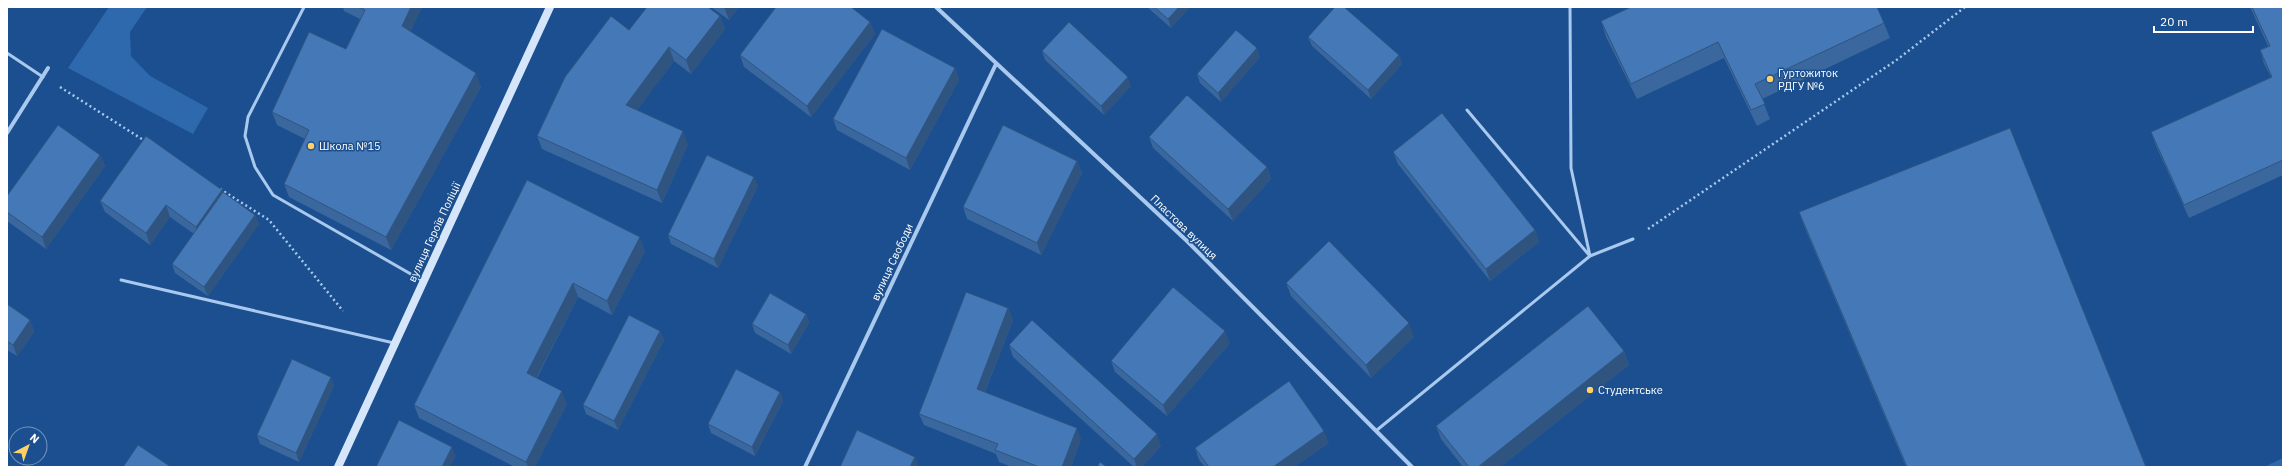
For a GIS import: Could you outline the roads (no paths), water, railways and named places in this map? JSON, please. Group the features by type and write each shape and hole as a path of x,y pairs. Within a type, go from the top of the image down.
{"street":[{"name":"вулиця Героїв Поліції","path":"338,467 550,7"},
{"name":"Пластова вулиця","path":"936,7 1187,241 1377,430 1412,467"},
{"name":"вулиця Свободи","path":"805,467 996,64"},
{"path":"7,133 48,68"}],"lane":[{"path":"304,7 248,117 245,136 255,167 273,195 423,281"},
{"path":"1570,7 1571,168 1590,256"},
{"path":"7,53 43,77"},
{"path":"1467,110 1590,256"},
{"path":"1377,430 1590,256 1633,239"},
{"path":"121,280 362,334 395,343"}],"place":[{"name":"Гуртожиток РДГУ №6","path":"1770,79"},
{"name":"Школа №15","path":"311,146"},
{"name":"Студентське","path":"1590,390"}]}
